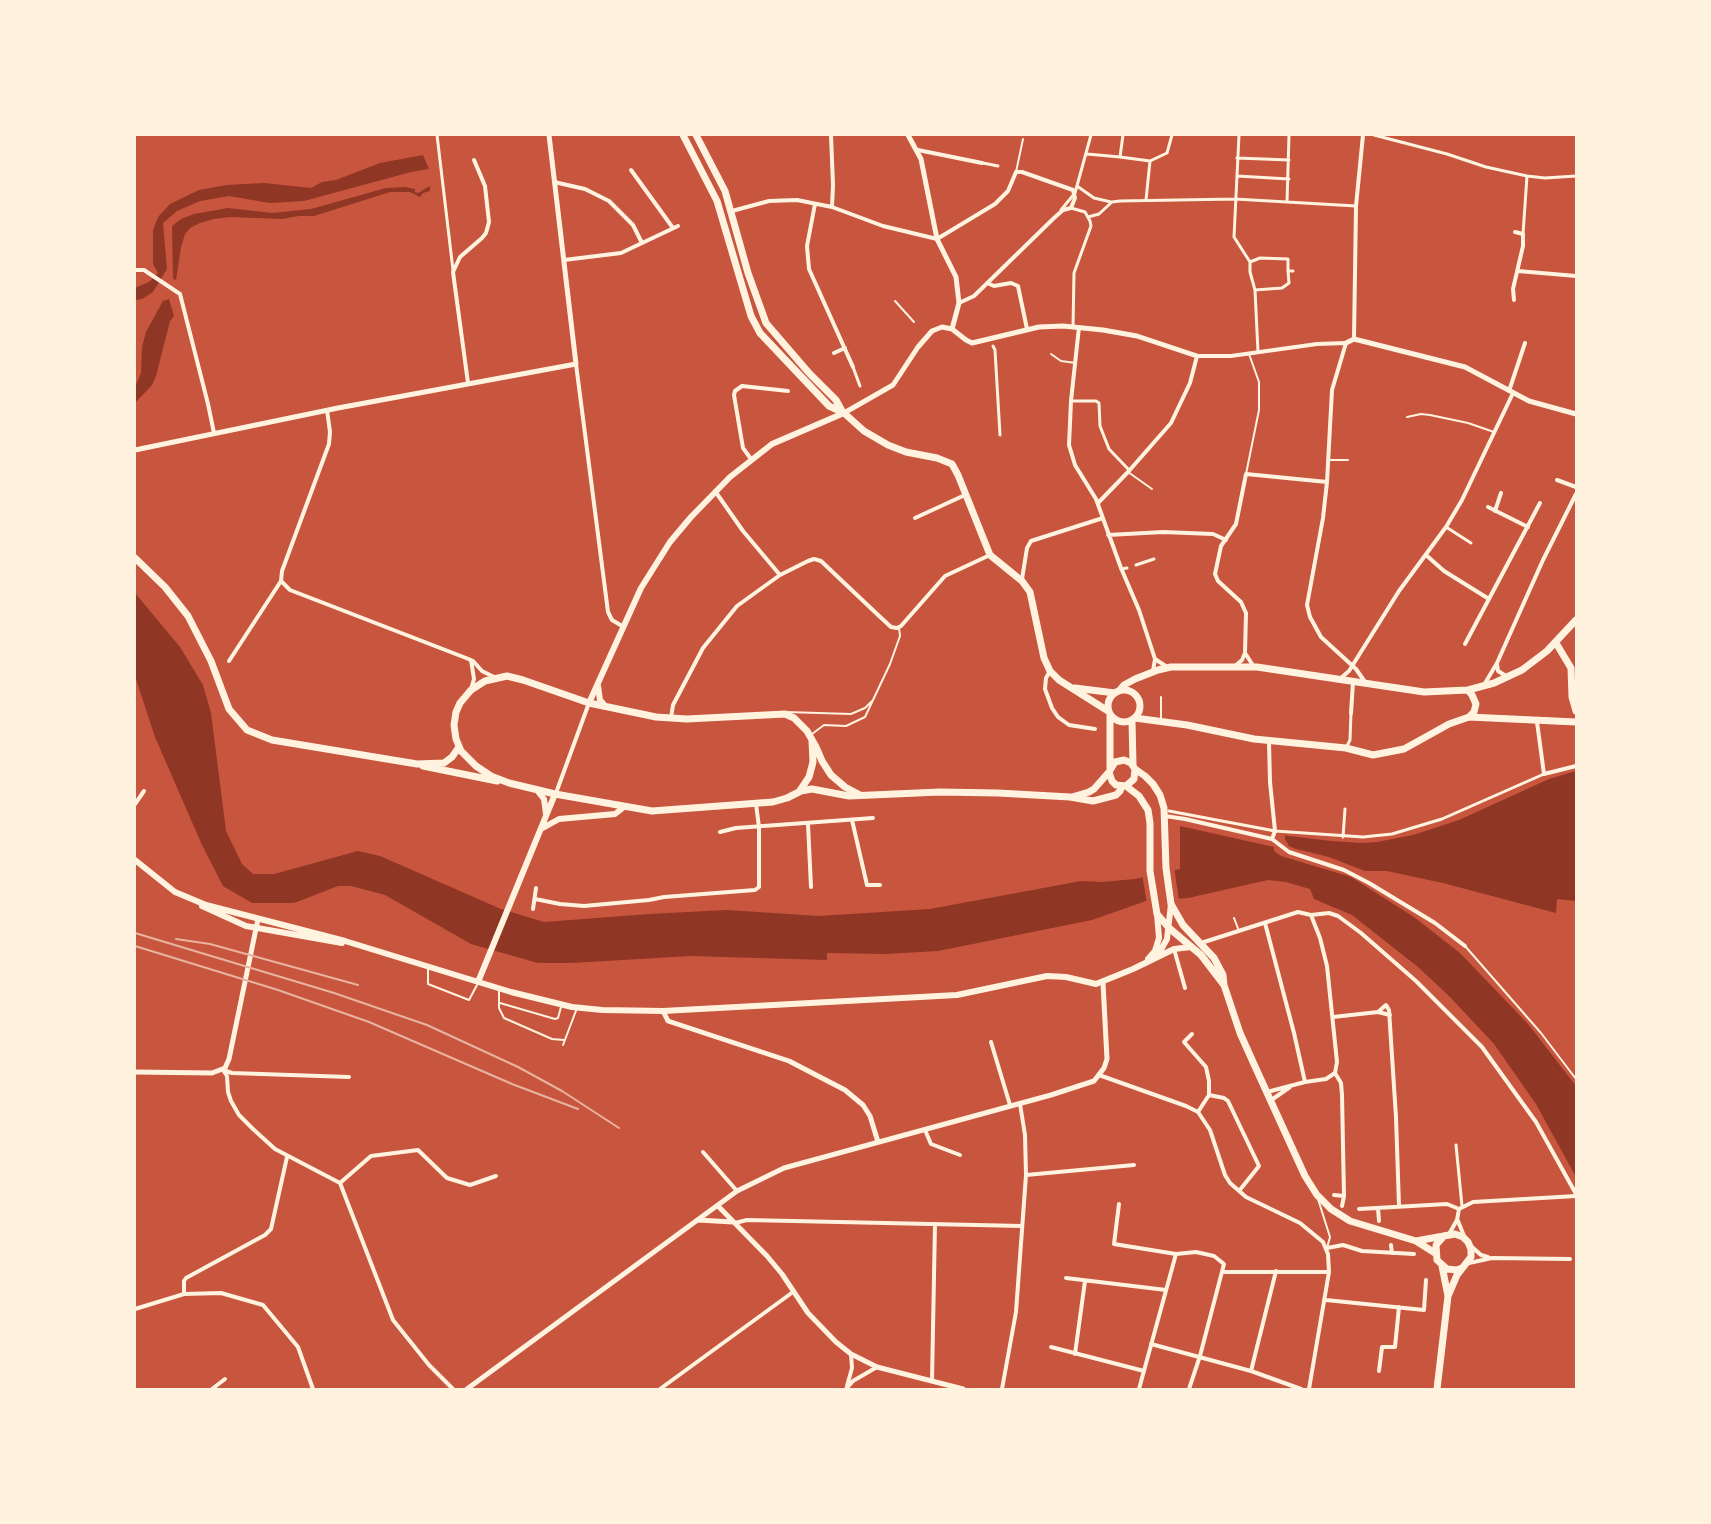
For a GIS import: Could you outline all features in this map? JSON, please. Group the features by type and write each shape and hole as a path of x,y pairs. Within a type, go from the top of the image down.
{"main road":[{"path":"683,135 717,201 751,316 760,333 829,406 843,413 864,431 906,452 937,458 952,464 990,555 1022,581 1032,596 1042,650 1050,670 1059,680 1109,713 1117,722 1161,721 1269,741 1346,748 1373,755 1397,751 1449,724 1469,717 1537,722 1576,722"},
{"path":"696,135 725,191 748,273 766,323 809,373 836,400 843,413"},
{"path":"589,704 622,626 651,569 670,542 715,491 751,459 785,437 843,413"},
{"path":"135,558 165,586 188,616 208,654 229,709 247,730 272,740 417,764 431,769 624,807 663,810 773,802 812,789 840,795 940,792 1070,797 1081,800 1101,800 1116,795 1134,779 1133,733 1134,720 1140,709 1138,698 1130,691 1072,688"},
{"path":"1143,964 1151,957 1157,946 1159,930 1150,871 1148,810 1143,802 1124,786 1112,781 1110,770 1108,701 1124,685 1168,667 1254,667 1433,692 1468,690 1510,676 1534,662 1556,643 1576,620"},
{"path":"1556,643 1571,668 1572,697 1576,711"},
{"path":"509,783 491,776 466,758 455,734 456,712 465,696 485,681 507,676 589,704 671,718 778,712 794,718 811,738 827,771 845,787 860,795"},
{"path":"598,682 598,695 606,707"},
{"path":"1468,690 1476,704 1474,712 1469,717"},
{"path":"1133,733 1140,725 1150,720"},
{"path":"799,792 806,784 811,772 813,756 811,738"},
{"path":"417,764 444,763 459,747"},
{"path":"1070,797 1089,792 1100,784 1119,760 1128,762 1153,784 1167,814 1166,868 1170,903 1167,939 1157,957"},
{"path":"536,789 545,802 546,817"},
{"path":"478,982 555,794"},
{"path":"540,830 559,819 615,814 624,807"},
{"path":"135,860 175,892 206,905 329,936 498,988 577,1008 663,1011 957,996 1047,976 1066,977 1093,984 1102,983 1174,949 1191,947"},
{"path":"189,898 210,911 241,924 359,946"},
{"path":"1170,903 1180,923 1214,958 1223,975 1224,985 1240,1033 1305,1176 1317,1195 1331,1209 1350,1221 1416,1241 1435,1253 1442,1266 1448,1296"},
{"path":"1157,914 1206,961 1224,985"},
{"path":"1416,1241 1458,1234 1468,1242 1471,1253 1465,1266 1456,1275 1448,1296 1437,1389"},
{"path":"1435,1253 1438,1242 1446,1235"},
{"path":"1442,1266 1452,1270 1465,1266"}],"street":[{"path":"437,135 468,383"},
{"path":"549,135 608,612 612,620 622,626"},
{"path":"831,135 832,207"},
{"path":"908,135 918,150 937,239 956,277 959,303 952,329"},
{"path":"1072,207 1091,135"},
{"path":"1120,157 1123,135"},
{"path":"1087,154 1150,161 1167,153 1172,135"},
{"path":"1239,135 1234,237 1250,262 1255,290 1258,352"},
{"path":"1287,203 1289,135"},
{"path":"1354,339 1356,207 1364,135"},
{"path":"1374,135 1486,167 1527,176 1553,178 1576,176"},
{"path":"918,150 998,166"},
{"path":"1238,158 1289,160"},
{"path":"453,272 460,257 486,233 489,222 485,186 474,160"},
{"path":"1146,200 1150,161"},
{"path":"563,260 621,253 675,227 632,170"},
{"path":"732,211 775,200 793,200 832,207 883,226 937,239 996,204 1008,192 1014,170 1071,189 1075,193"},
{"path":"1237,176 1289,179"},
{"path":"1514,300 1513,289 1523,246 1527,176"},
{"path":"553,182 585,189 609,201 633,225 642,243"},
{"path":"1077,186 1094,198 1113,202 1235,199 1356,207"},
{"path":"1054,218 1075,193"},
{"path":"1088,217 1099,214 1113,202"},
{"path":"815,204 807,246 809,269 860,386"},
{"path":"959,303 974,296 1063,210 1072,207 1081,210 1088,217 1090,229 1074,273 1076,363 1069,445 1075,465 1098,503 1108,535 1138,610 1155,659 1153,672"},
{"path":"1515,232 1523,234"},
{"path":"1250,262 1260,258 1288,258 1289,283 1282,288 1255,290"},
{"path":"135,270 144,270 180,294 214,433"},
{"path":"1518,271 1576,276"},
{"path":"987,283 994,286 1013,283 1018,286 1027,329"},
{"path":"843,413 893,385 927,334 939,328 952,329 972,342 1027,329 1076,327 1137,336 1197,356 1231,356 1317,344 1346,343 1354,339 1465,367 1529,401 1576,414"},
{"path":"1346,343 1332,390 1329,460 1323,518 1307,605 1322,637 1353,666 1366,684"},
{"path":"1338,680 1353,666 1398,591 1446,527 1462,500 1511,392 1525,343"},
{"path":"993,346 1000,435"},
{"path":"834,353 845,348"},
{"path":"1098,503 1171,423 1190,383 1197,356"},
{"path":"135,450 327,410 576,364"},
{"path":"751,459 743,448 735,391 742,386 788,391"},
{"path":"1071,401 1096,400 1099,403 1100,426 1109,449 1129,471"},
{"path":"229,661 281,581 282,571 329,444 327,410"},
{"path":"1233,667 1242,660 1245,653 1246,613 1244,607 1216,578 1220,550 1236,524 1246,474 1327,482"},
{"path":"1557,480 1576,487"},
{"path":"715,491 743,531 780,575"},
{"path":"1495,511 1502,493"},
{"path":"915,518 966,494"},
{"path":"1481,687 1497,663 1576,494"},
{"path":"1465,644 1540,503"},
{"path":"1488,507 1528,527"},
{"path":"1022,581 1027,548 1031,541 1103,518"},
{"path":"1446,527 1471,543"},
{"path":"1108,535 1166,532 1213,534 1226,540"},
{"path":"671,718 673,705 703,648 737,606 780,575 814,559 824,562 844,584 891,627 899,628 945,576 990,555"},
{"path":"1426,555 1444,571 1489,599"},
{"path":"1136,565 1154,559"},
{"path":"1121,569 1127,568"},
{"path":"281,581 290,590 471,660 482,671 495,678"},
{"path":"1245,653 1254,667"},
{"path":"1155,659 1168,667"},
{"path":"471,660 474,679 471,690"},
{"path":"1497,663 1500,672 1510,676"},
{"path":"1050,670 1046,678 1045,689 1058,717 1069,725 1095,729"},
{"path":"1346,748 1350,740 1353,682"},
{"path":"555,794 589,704"},
{"path":"1537,722 1544,774"},
{"path":"1269,741 1275,831 1272,839"},
{"path":"1167,814 1275,831 1343,837 1392,834 1442,819 1544,774 1576,766"},
{"path":"135,804 144,791"},
{"path":"534,899 584,906 755,890 759,887 759,827 756,803"},
{"path":"1343,837 1345,809"},
{"path":"1167,814 1272,839 1289,852 1344,870 1435,923 1465,946"},
{"path":"720,832 731,829 873,818"},
{"path":"852,820 867,885 880,885"},
{"path":"808,824 811,887"},
{"path":"533,909 536,888"},
{"path":"1200,944 1298,912 1311,915 1325,912 1338,916 1416,981 1482,1047 1536,1122 1576,1195 1473,1202 1461,1207 1447,1204 1359,1209"},
{"path":"1311,915 1326,959 1337,1062 1335,1073 1341,1083 1344,1196 1342,1206"},
{"path":"223,1070 229,1059 258,919"},
{"path":"1265,923 1305,1082"},
{"path":"1174,949 1185,988"},
{"path":"467,1389 737,1191 784,1168 1086,1084 1099,1075 1107,1059 1102,983"},
{"path":"1378,1012 1386,1005 1390,1015 1399,1206"},
{"path":"663,1011 668,1021 789,1061 845,1090 867,1110 878,1142"},
{"path":"1333,1017 1378,1012 1390,1015"},
{"path":"1192,1034 1184,1042 1206,1067 1209,1095 1198,1112"},
{"path":"991,1042 1010,1105"},
{"path":"223,1070 227,1076 229,1098 240,1115 275,1149 340,1183 393,1320 429,1365 453,1389"},
{"path":"135,1072 212,1073 223,1070 232,1073 349,1077"},
{"path":"1266,1092 1326,1079 1335,1073"},
{"path":"1099,1075 1198,1112 1210,1131 1230,1183 1246,1197 1300,1223 1320,1238 1327,1248 1329,1272 1326,1300 1309,1389"},
{"path":"1270,1101 1291,1087"},
{"path":"1209,1095 1228,1101 1259,1166 1239,1191"},
{"path":"1002,1389 1016,1312 1026,1175 1025,1135 1020,1102"},
{"path":"925,1130 931,1144 960,1155"},
{"path":"1446,1235 1457,1220 1461,1207 1456,1145"},
{"path":"340,1183 370,1156 418,1150 447,1178 470,1185 496,1176"},
{"path":"703,1152 737,1191"},
{"path":"184,1294 186,1278 265,1235 271,1229 287,1157"},
{"path":"1026,1175 1134,1165"},
{"path":"1334,1195 1344,1196"},
{"path":"1119,1204 1114,1244 1176,1254 1196,1252 1214,1256 1224,1264 1189,1389"},
{"path":"718,1206 767,1256 807,1313 851,1354 877,1367 963,1389"},
{"path":"1378,1208 1379,1221"},
{"path":"698,1220 1022,1226"},
{"path":"1457,1220 1468,1242 1481,1255 1492,1258 1570,1259"},
{"path":"932,1381 935,1224"},
{"path":"1327,1248 1343,1245 1362,1251 1414,1254"},
{"path":"1391,1245 1392,1253"},
{"path":"1139,1389 1176,1254"},
{"path":"1465,1266 1492,1258"},
{"path":"1251,1371 1276,1271"},
{"path":"1223,1272 1329,1272"},
{"path":"1066,1278 1166,1290"},
{"path":"1326,1300 1424,1310 1426,1280"},
{"path":"1075,1354 1085,1281"},
{"path":"660,1389 793,1292"},
{"path":"135,1309 184,1294 221,1293 263,1305 298,1347 313,1389"},
{"path":"1379,1371 1382,1347 1395,1347 1399,1307"},
{"path":"1151,1344 1251,1371 1302,1389"},
{"path":"1051,1347 1144,1371"},
{"path":"846,1388 852,1368 851,1354"},
{"path":"846,1388 877,1367"},
{"path":"212,1389 225,1379"}],"lane":[{"path":"1014,170 1023,139"},
{"path":"895,301 914,322"},
{"path":"1246,474 1259,410 1258,382 1248,353"},
{"path":"1051,354 1061,361 1076,363"},
{"path":"1407,417 1420,414 1431,415 1468,423 1494,432"},
{"path":"1329,460 1348,460"},
{"path":"1129,471 1152,489"},
{"path":"778,712 851,714 865,708 872,701 890,664 900,636 899,628"},
{"path":"1161,697 1161,721"},
{"path":"811,738 824,725 842,727 856,723 865,717 872,706 872,701"},
{"path":"1234,918 1239,931"},
{"path":"1465,946 1541,1033 1576,1079"},
{"path":"428,967 428,984 469,1000 478,982"},
{"path":"498,988 502,1015 506,1019 552,1039 564,1040"},
{"path":"500,1003 555,1019 558,1018 562,1005"},
{"path":"563,1045 577,1008"},
{"path":"1317,1195 1330,1237 1327,1248"}],"shaded area":[{"path":"423,155 429,169 304,201 270,203 229,196 200,201 177,211 163,223 167,269 153,292 142,299 135,300 135,288 149,282 158,273 153,264 153,230 158,217 170,204 199,190 227,185 264,183 311,188 322,182 336,180 380,163"},
{"path":"430,186 430,191 423,193 420,197 410,192 390,192 314,216 282,219 230,217 200,223 190,228 185,234 176,280 173,279 172,226 181,219 194,214 228,208 272,213 311,209 386,188 405,187 415,189 418,193"},
{"path":"169,299 174,316 170,321 156,376 152,385 135,403 135,387 141,373 142,347 146,332 163,301"},
{"path":"135,593 180,647 203,685 211,713 226,831 242,864 253,874 274,874 358,851 380,856 501,909 544,922 727,910 819,916 930,909 1081,881 1135,879 1180,869 1180,826 1274,847 1274,851 1281,856 1351,877 1414,917 1460,953 1528,1024 1576,1086 1576,1177 1536,1104 1494,1044 1450,997 1418,967 1352,915 1314,899 1310,889 1286,882 1268,880 1188,898 1146,901 1092,920 938,951 886,954 827,953 827,960 690,956 538,963 471,944 385,895 351,886 338,886 294,903 252,903 223,886 202,845 155,737 135,676"},
{"path":"1576,771 1576,901 1557,899 1556,913 1443,883 1387,871 1365,871 1329,857 1296,849 1289,846 1285,839 1285,835 1362,843 1413,835 1459,820 1549,779"}],"pier":[{"path":"1174,867 1179,900 1147,903 1142,874"}],"railway":[{"path":"135,933 334,993 427,1025 518,1067 562,1091 619,1128"},
{"path":"176,939 210,944 358,985"},
{"path":"135,946 278,990 369,1022 512,1084 578,1109"}]}
